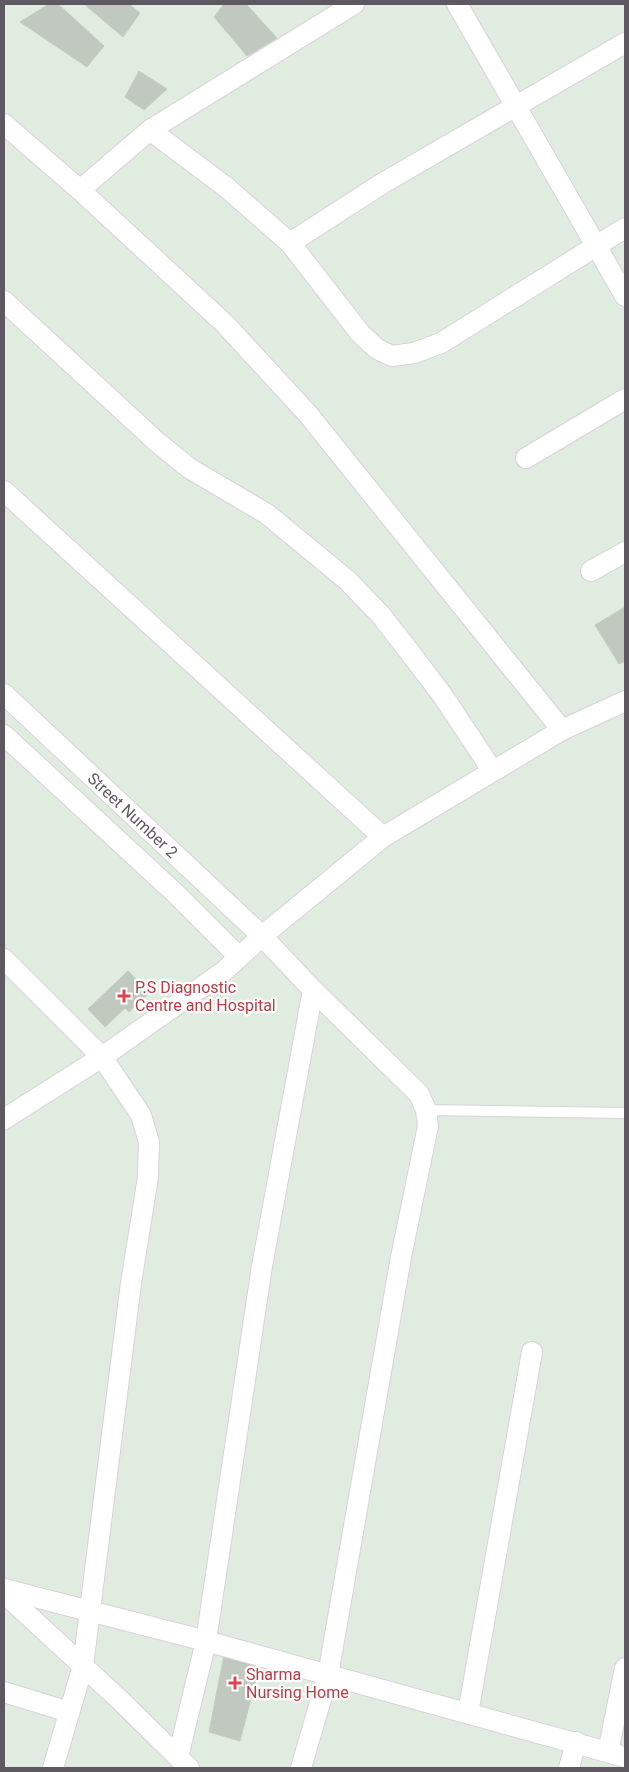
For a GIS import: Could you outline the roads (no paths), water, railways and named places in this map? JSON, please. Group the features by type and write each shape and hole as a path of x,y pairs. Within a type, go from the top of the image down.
{"street":[{"path":"80,190 150,130 354,4"},
{"path":"456,4 625,296"},
{"path":"290,243 383,183 625,44"},
{"path":"4,124 80,190 225,324 307,413 562,730"},
{"path":"150,130 232,191 290,243 360,333 377,349 392,356 414,353 441,343 625,228"},
{"path":"4,301 157,442 189,468 267,514 347,580 380,614 405,646 443,696 492,770"},
{"path":"526,458 625,399"},
{"path":"4,491 383,838"},
{"path":"591,571 625,552"},
{"name":"Street Number 2","path":"4,694 262,936 313,990 413,1087 419,1094 426,1110"},
{"path":"4,1119 102,1057 223,972 262,936 383,838 492,770 562,730 625,701"},
{"path":"4,735 176,894 239,957"},
{"path":"4,959 102,1057 141,1115 149,1142 148,1177 131,1283 83,1666 53,1768"},
{"path":"183,1763 206,1641 262,1266 313,990"},
{"path":"301,1768 328,1674 401,1257 428,1126 426,1110"},
{"path":"468,1713 532,1352"},
{"path":"4,1589 91,1610 328,1674 617,1755 625,1668"},
{"path":"4,1593 183,1763"},
{"path":"4,1692 69,1712"},
{"path":"570,1768 576,1742"}],"lane":[{"path":"426,1110 625,1113"}],"place":[{"name":"P.S Diagnostic Centre and Hospital","path":"124,996"},
{"name":"Sharma Nursing Home","path":"235,1683"}]}
